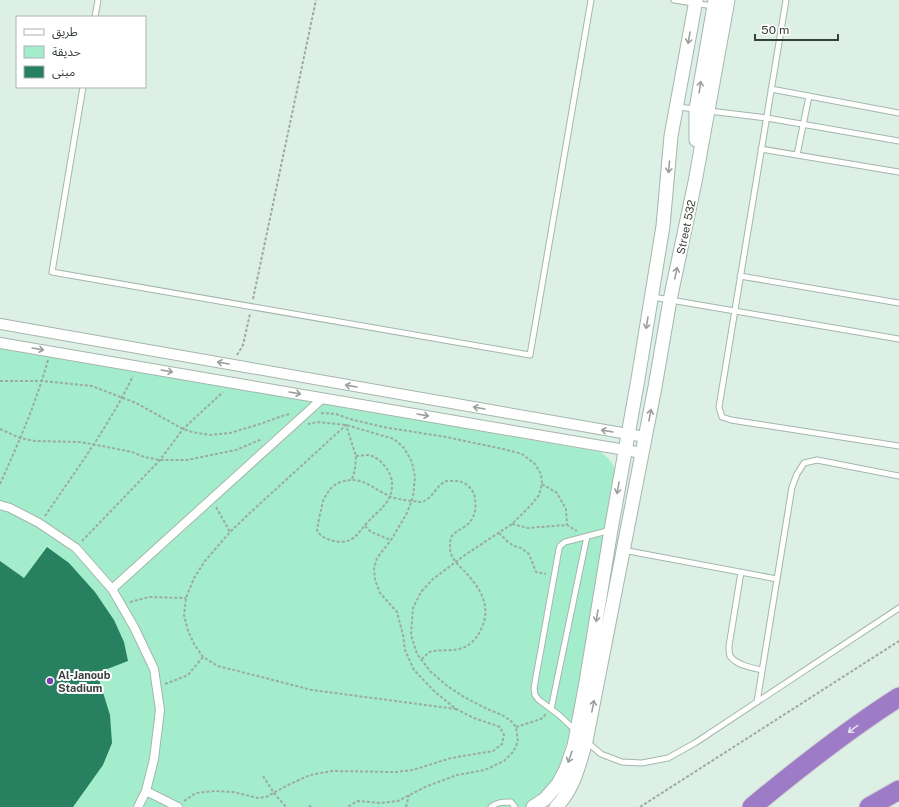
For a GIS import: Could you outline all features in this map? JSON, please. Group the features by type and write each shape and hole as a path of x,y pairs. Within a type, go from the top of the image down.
{"highway":[{"path":"752,807 826,749 899,697"},
{"path":"869,807 899,790"}],"street":[{"path":"706,110 728,0"},
{"path":"706,110 734,0"},
{"name":"Street 532","path":"534,807 545,799 558,784 566,769 574,746 652,297 663,226 671,136 695,2"},
{"path":"686,226 699,201 714,3"},
{"name":"Street 532","path":"556,807 568,793 575,779 586,741 655,387 670,300 695,182 706,110"},
{"path":"0,324 645,437"},
{"path":"0,343 642,453"},
{"path":"112,589 322,398"},
{"path":"0,505 10,508 39,523 76,548 112,589 122,604 154,669 160,710 154,759 146,791 138,807"},
{"path":"146,791 177,806"}],"lane":[{"path":"95,16 98,0"},
{"path":"83,88 52,272 530,355 591,0"},
{"path":"674,0 714,3"},
{"path":"786,0 719,407 722,417 731,420 899,446"},
{"path":"772,89 899,113"},
{"path":"797,155 809,96"},
{"path":"677,107 766,118 899,141"},
{"path":"762,148 899,172"},
{"path":"740,276 899,302"},
{"path":"652,297 899,339"},
{"path":"757,702 792,487 797,474 804,463 817,460 899,476"},
{"path":"611,530 565,542 560,546 534,688 535,695 538,700 559,715 601,754 622,762 642,763 668,758 695,743 899,608"},
{"path":"550,709 587,536"},
{"path":"623,550 777,579"},
{"path":"741,572 729,652 731,657 738,662 749,667 762,670"},
{"path":"491,807 496,803 511,802 515,807"}],"path":[{"path":"232,365 243,345 316,0"},
{"path":"0,484 42,381 51,351"},
{"path":"39,523 94,445 122,398 137,366"},
{"path":"0,381 42,381 92,386 136,403 192,432 210,434 230,433 284,415 307,412 336,414 383,427 503,448 522,454 535,464 541,474 542,484 539,495 531,505 512,524 455,562 433,579 421,592 413,608 411,635 417,654 430,671 446,685 464,697 511,721 516,727 518,742 513,752 504,761 485,770 457,775 425,787 398,801 380,803 358,801 347,807"},
{"path":"76,548 160,460 184,429 225,390 228,382"},
{"path":"177,806 196,793 215,791 233,792 258,798 266,797 310,775 332,771 352,770 395,772 413,770 451,758 493,751 502,744 504,735 500,727 474,718 456,709 434,691 414,670 405,650 397,612 380,593 375,580 374,568 377,558 391,540 407,513 413,497 415,477 412,462 404,448 394,439 346,425 318,422 289,428"},
{"path":"346,425 356,456 355,470 352,479"},
{"path":"346,425 230,532 205,561 194,578 186,598 184,615 188,632 203,657 218,666 312,690 456,709"},
{"path":"0,428 20,438 34,441 80,442 132,452 144,457 160,460 187,460 236,450 264,438"},
{"path":"356,456 368,455 375,458 386,467 392,480 390,497 380,511 356,536 349,540 341,541 327,539 317,530 317,526 320,520 323,502 327,493 335,484 352,479 363,482 390,497 421,502 431,497 446,481 457,480 467,484 474,492 476,501 475,512 468,524 458,530 451,538 450,550 455,562 469,576 482,593 486,610 483,625 478,636 465,647 445,651 429,652 422,659"},
{"path":"542,484 557,493 566,509 567,525"},
{"path":"212,498 230,532"},
{"path":"512,524 528,528 567,525 587,536"},
{"path":"364,526 371,532 391,540"},
{"path":"499,533 514,546 521,548 529,554 536,572 554,576"},
{"path":"122,604 149,597 186,598"},
{"path":"640,807 899,641"},
{"path":"156,686 173,682 188,675 203,657"},
{"path":"516,727 541,719 550,709"},
{"path":"263,776 274,793 286,807"},
{"path":"406,807 409,795"}],"green space":[{"path":"0,346 600,452 607,457 612,463 618,477 569,735 559,768 546,789 525,807 0,807"}],"building":[{"name":"Al-Janoub Stadium","path":"47,547 69,563 95,592 114,620 124,642 128,661 97,673 110,715 112,743 103,765 73,807 0,807 0,561 24,578"}],"place":[{"name":"Al-Janoub Stadium","path":"50,681"}]}
